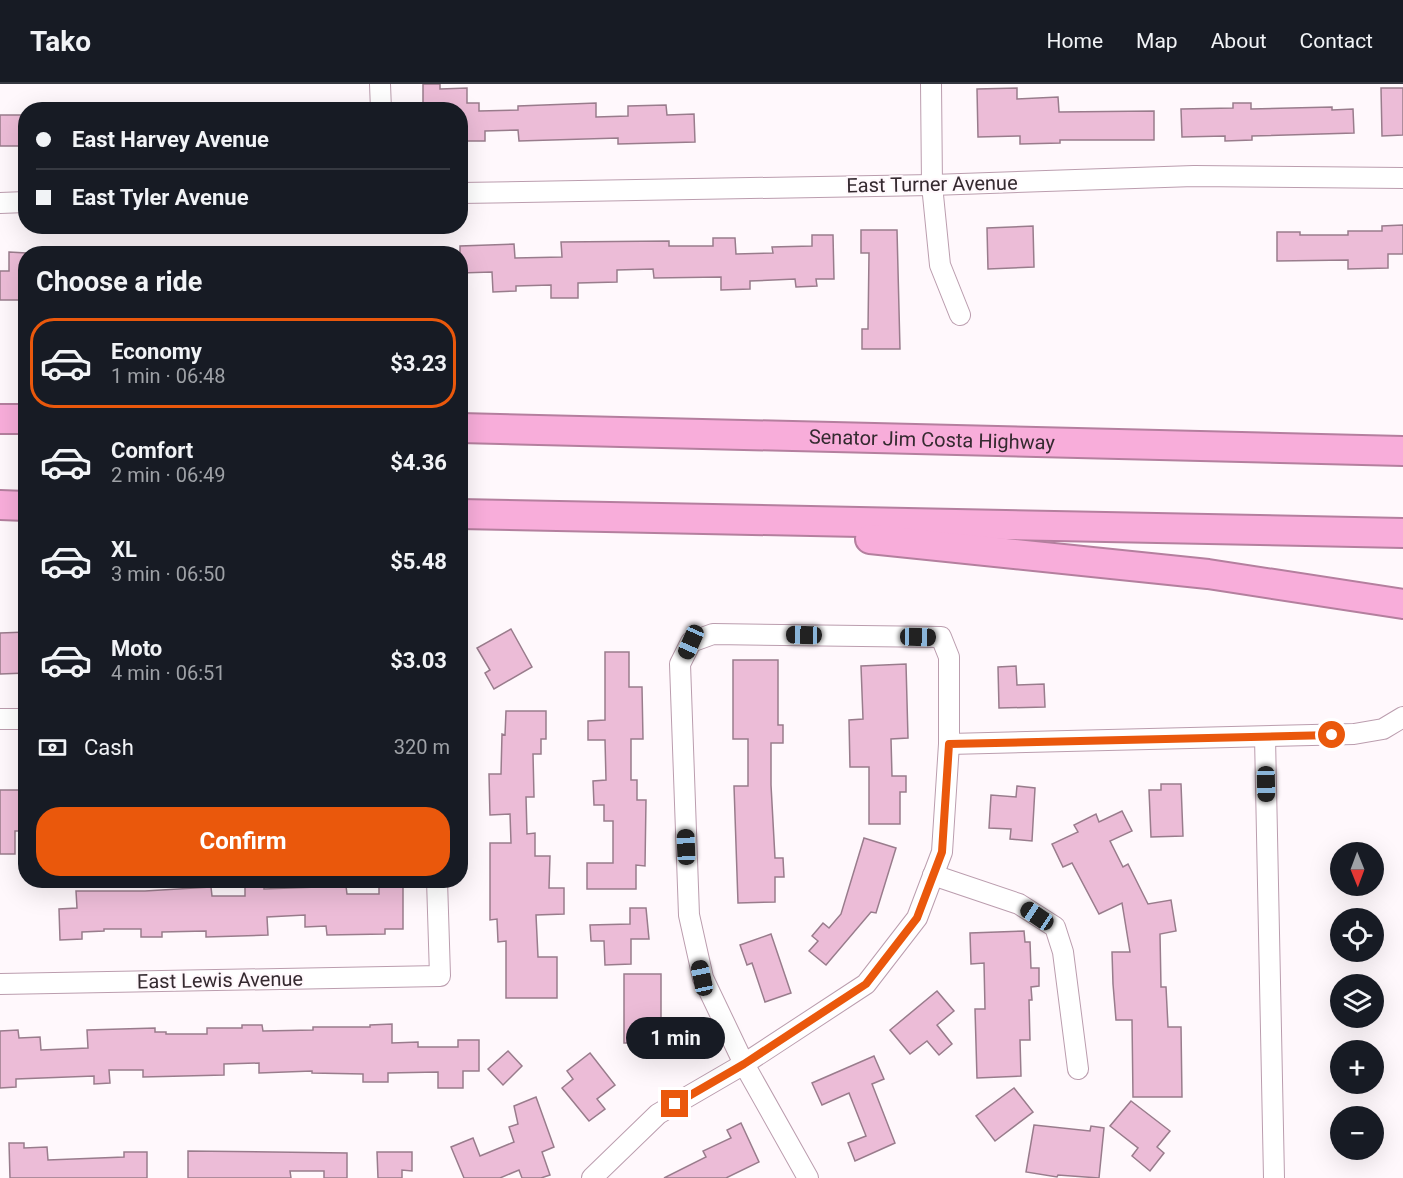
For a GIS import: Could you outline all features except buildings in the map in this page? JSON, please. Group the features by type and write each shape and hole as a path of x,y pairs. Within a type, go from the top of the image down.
{"highway":[{"path":"0,419 18,419"},
{"name":"Senator Jim Costa Highway","path":"468,428 1403,451"},
{"path":"0,505 18,506"},
{"path":"468,514 1403,533"},
{"path":"680,519 1208,574 1403,604"}],"street":[{"path":"380,84 381,102"},
{"path":"931,84 932,185 940,265 960,315"},
{"name":"East Turner Avenue","path":"468,193 932,185 1194,176 1403,178"},
{"path":"0,203 18,202"},
{"path":"592,1178 658,1114 744,1064 866,984 917,918 942,852 949,744 949,657 941,637 713,634 691,642 681,664 689,915 702,978 744,1064 808,1178"},
{"path":"949,744 1354,734 1383,729 1403,717"},
{"path":"0,719 18,719"},
{"path":"1265,737 1274,1178"},
{"path":"933,875 1019,904 1055,927 1063,952 1078,1069"},
{"name":"East Lewis Avenue","path":"0,984 440,976 437,888"}],"route":[{"path":"675,1104 744,1064 866,984 917,918 942,852 949,744 1332,735"}]}
